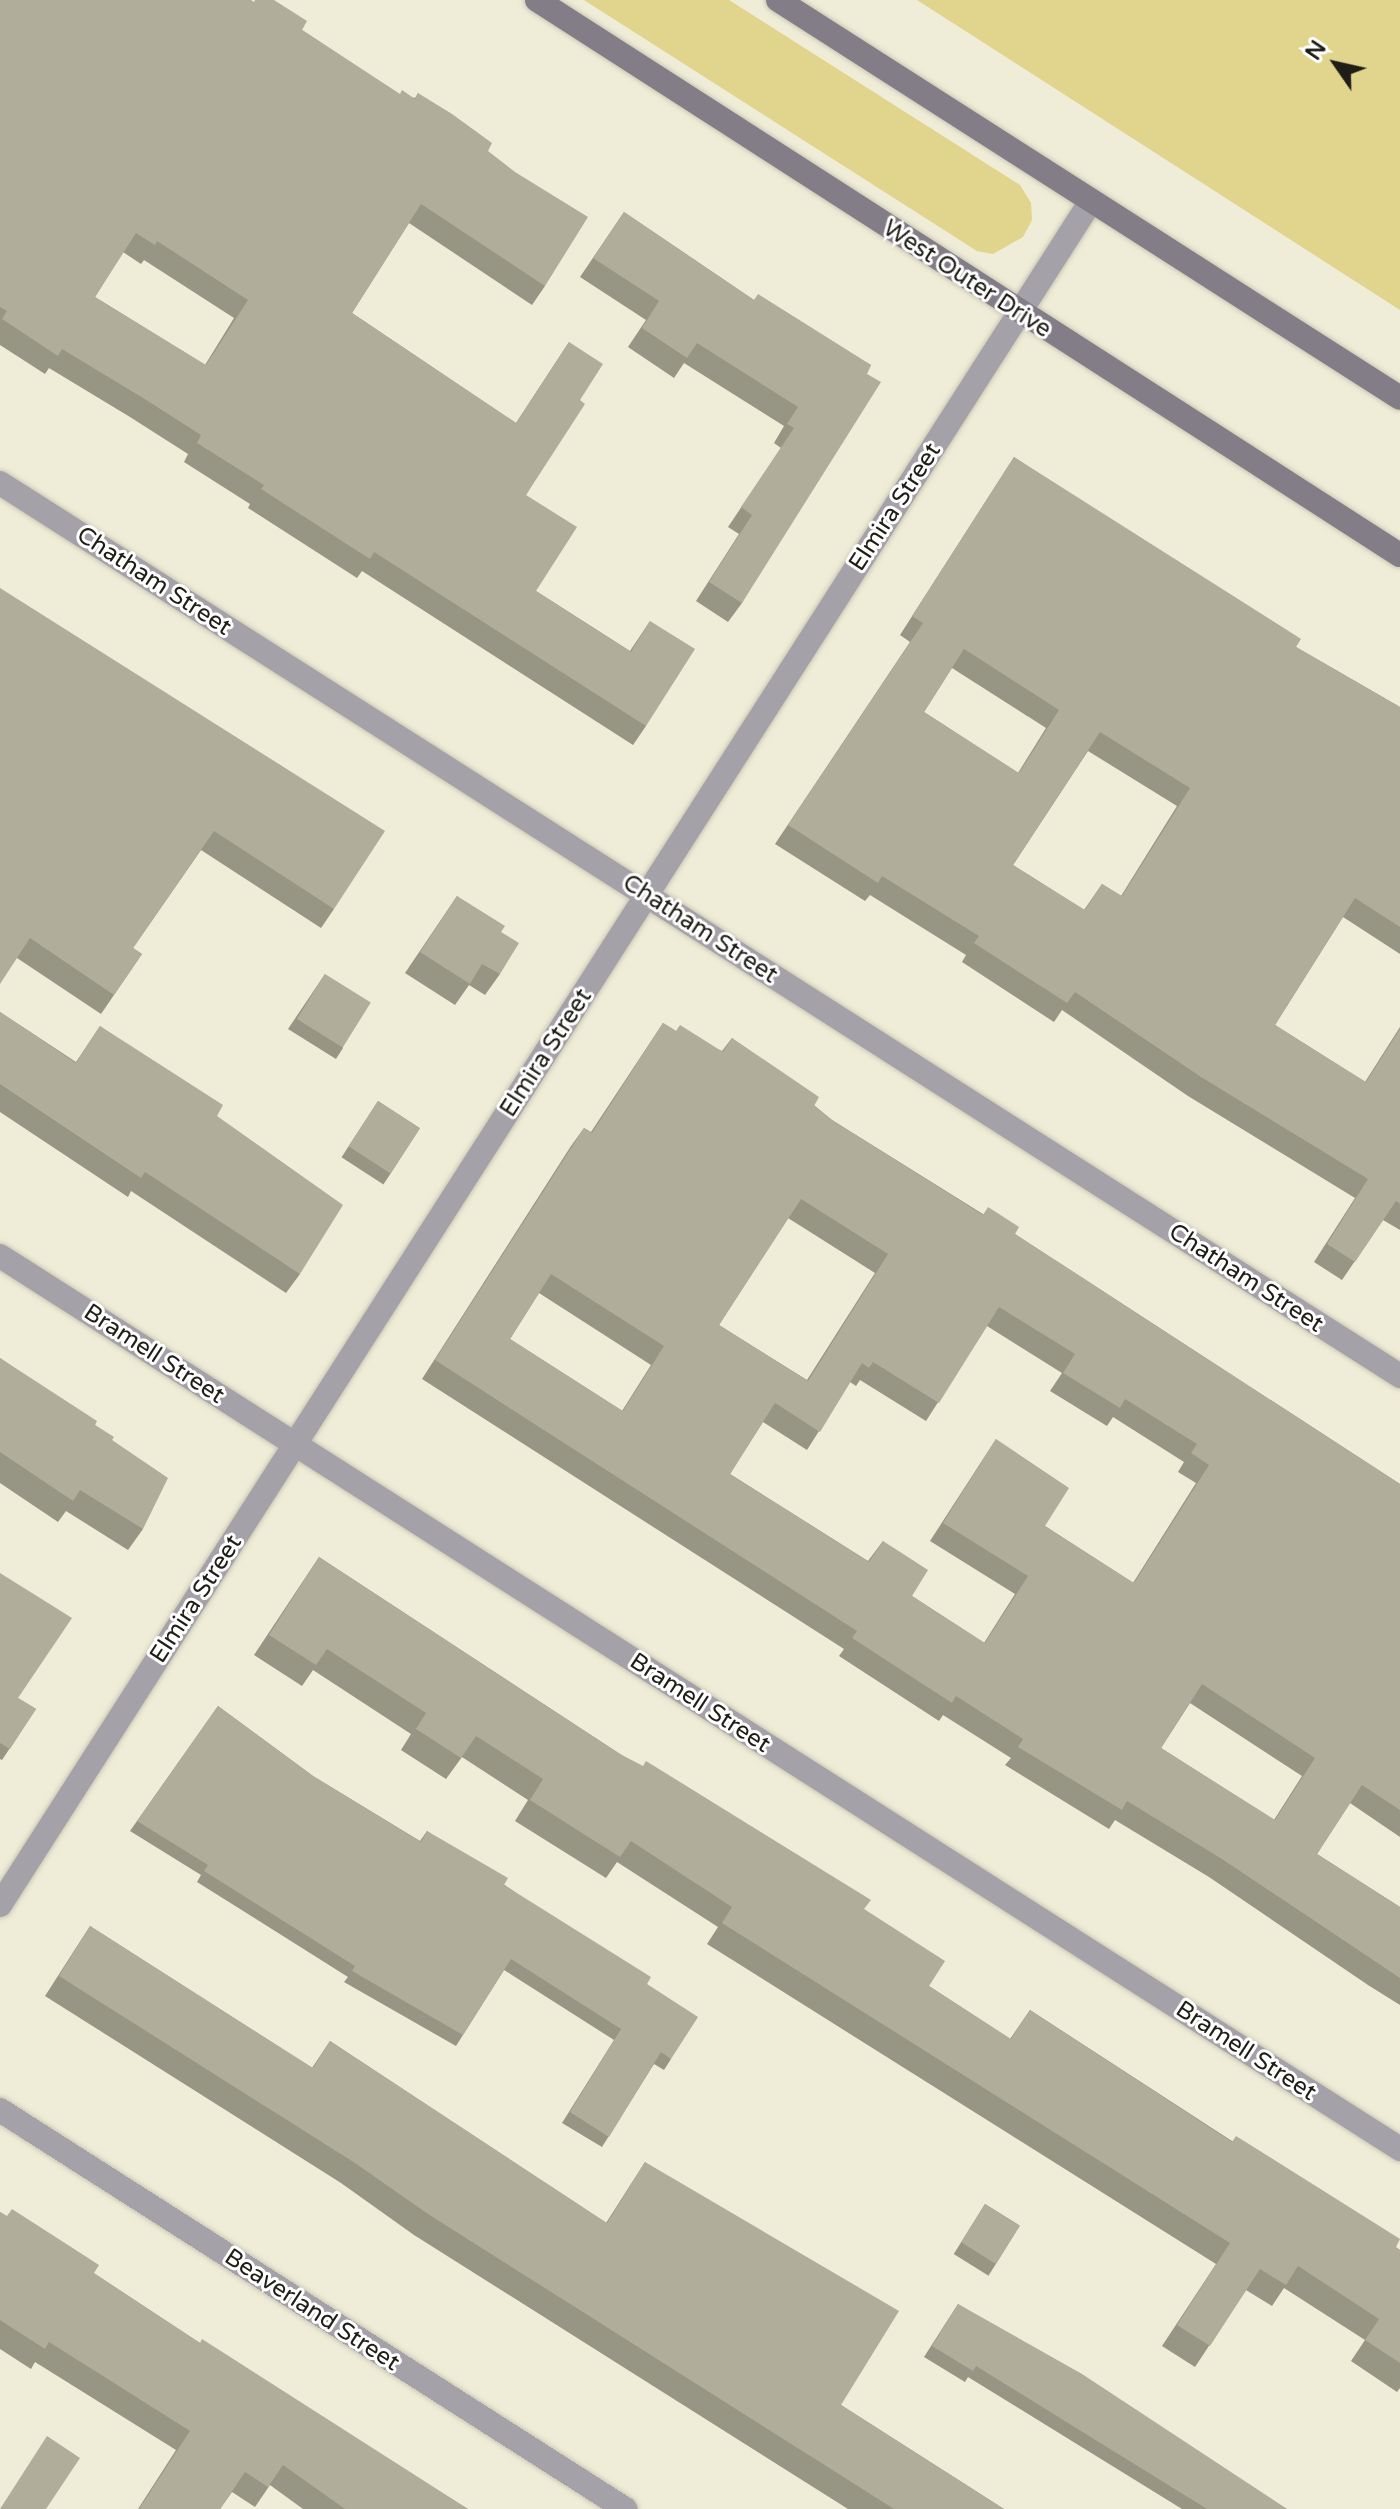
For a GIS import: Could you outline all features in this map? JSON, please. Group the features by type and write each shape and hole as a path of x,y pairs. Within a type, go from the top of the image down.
{"main road":[{"name":"West Outer Drive","path":"537,0 1019,313 1400,555"},
{"path":"778,0 1400,398"}],"street":[{"name":"Elmira Street","path":"0,1905 1091,201"},
{"name":"Chatham Street","path":"0,483 1400,1376"},
{"name":"Bramell Street","path":"0,1256 1400,2149"},
{"name":"Beaverland Street","path":"0,2110 625,2509"}],"shaded area":[{"path":"584,0 729,0 1020,185 1031,203 1032,220 1023,237 993,254 977,251"},
{"path":"917,0 1400,0 1400,310"}],"building":[{"path":"0,0 274,0 307,21 302,30 400,94 402,90 415,99 418,93 452,114 492,143 488,151 515,172 588,217 545,286 421,204 352,313 516,423 569,342 603,364 580,400 585,404 526,495 577,527 536,591 631,652 650,621 695,649 646,726 374,552 370,559 261,489 264,485 197,443 201,435 62,349 58,356 2,319 7,311 0,307","holes":["136,233 155,245 157,241 248,300 206,365 95,297"]},
{"path":"624,212 754,300 758,294 871,365 867,374 881,382 742,603 709,582 752,515 741,507 794,428 787,424 798,407 697,343 687,358 642,328 659,301 593,258"},
{"path":"1014,457 1301,639 1296,647 1400,707 1400,927 1355,898 1275,1025 1366,1082 1400,1029 1400,1204 1396,1201 1355,1262 1327,1244 1368,1179 1201,1077 1075,992 1067,1003 974,943 979,936 882,876 878,883 788,825 923,623 912,616","holes":["964,649 1059,710 1019,773 924,712","1100,732 1190,788 1122,896 1102,884 1085,910 1013,865"]},
{"path":"0,588 385,831 334,909 214,831 133,948 142,954 114,995 30,938 0,984"},
{"path":"457,896 505,926 501,932 519,943 500,974 482,964 470,984 420,952"},
{"path":"325,974 371,1003 343,1048 297,1019"},
{"path":"0,1012 76,1063 100,1026 223,1105 217,1116 343,1205 300,1274 145,1172 141,1178 0,1084"},
{"path":"663,1023 676,1031 680,1025 723,1052 732,1038 819,1097 814,1106 832,1120 983,1215 988,1207 1019,1227 1015,1234 1400,1484 1400,1810 1362,1785 1317,1854 1400,1907 1400,1978 1222,1859 1127,1801 1122,1810 1018,1747 1023,1739 956,1696 952,1703 852,1638 857,1631 435,1360 584,1128 592,1133","holes":["801,1199 888,1254 808,1381 719,1325","551,1274 664,1346 623,1411 510,1339","999,1307 1075,1354 1063,1373 1120,1408 1125,1399 1197,1444 1191,1453 1209,1465 1134,1583 1045,1526 1069,1488 996,1439 943,1523 1028,1576 985,1643 912,1596 928,1570 883,1541 869,1562 730,1474 775,1403 820,1432 862,1363 869,1368 873,1362 939,1403","1202,1684 1315,1758 1275,1820 1161,1748"]},
{"path":"378,1101 420,1128 391,1174 349,1146"},
{"path":"0,1358 97,1421 95,1425 114,1437 112,1440 168,1478 143,1529 80,1490 73,1501 0,1452"},
{"path":"319,1557 620,1754 643,1766 646,1761 871,1900 864,1909 945,1961 929,1986 1011,2039 1030,2010 1232,2142 1236,2136 1400,2239 1396,2247 1400,2250 1400,2363 1365,2340 1379,2319 1298,2266 1286,2285 1260,2269 1210,2346 1177,2325 1230,2243 722,1923 732,1907 631,1841 620,1857 530,1800 543,1779 476,1736 461,1758 416,1729 426,1713 327,1649 316,1665 269,1635"},
{"path":"0,1573 72,1618 18,1698 36,1709 10,1749 0,1743"},
{"path":"218,1706 313,1776 421,1842 427,1831 508,1878 504,1885 651,1977 647,1984 698,2017 671,2059 661,2052 609,2137 570,2112 621,2029 511,1959 463,2035 352,1971 355,1966 204,1871 208,1865 137,1821"},
{"path":"90,1926 313,2068 330,2041 607,2223 645,2162 899,2311 841,2405 1004,2509 894,2509 428,2214 355,2163 59,1976"},
{"path":"985,2204 1020,2226 996,2264 961,2242"},
{"path":"12,2209 99,2265 94,2273 200,2343 202,2339 468,2509 345,2509 283,2465 268,2487 245,2472 220,2509 139,2509 190,2431 49,2342 45,2349 0,2320 0,2212 7,2216"},
{"path":"958,2304 1082,2374 1287,2509 1207,2509 976,2366 973,2371 932,2346"},
{"path":"47,2436 80,2458 46,2509 0,2509"}]}
